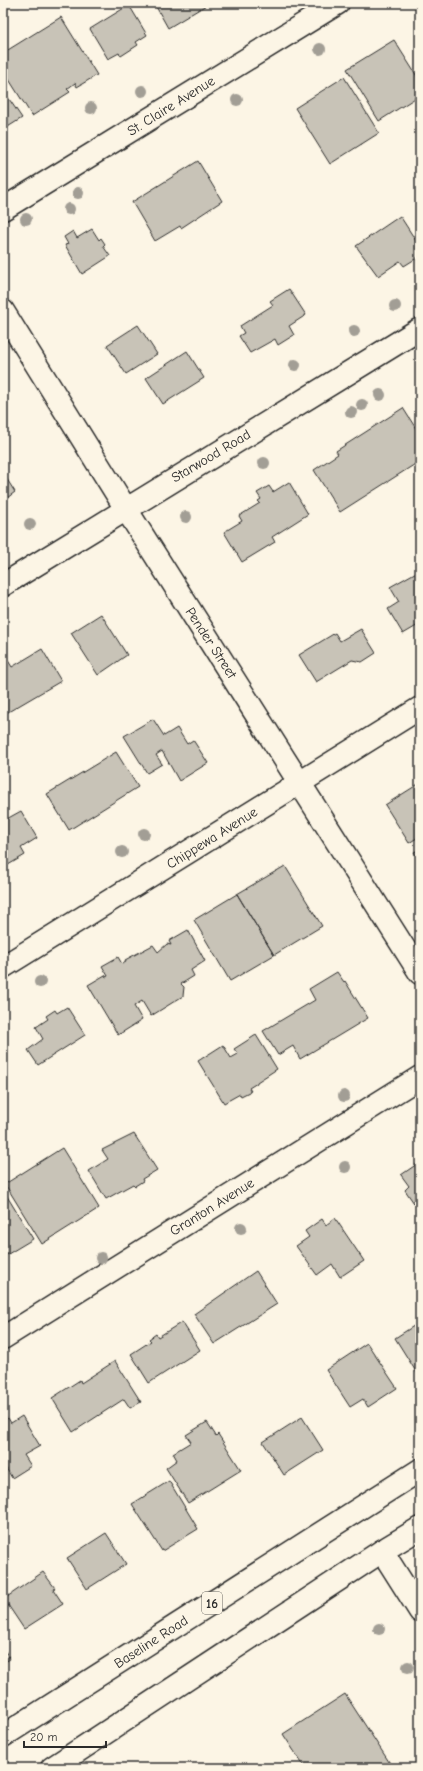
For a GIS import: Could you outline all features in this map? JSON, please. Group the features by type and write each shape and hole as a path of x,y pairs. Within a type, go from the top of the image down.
{"street":[{"name":"St. Claire Avenue","path":"3,209 338,3"},
{"name":"Pender Street","path":"3,311 126,509 420,974"},
{"name":"Starwood Road","path":"3,585 420,329"},
{"name":"Chippewa Avenue","path":"3,967 420,708"},
{"name":"Granton Avenue","path":"3,1338 420,1077"},
{"name":"Baseline Road","path":"3,1736 420,1470"},
{"path":"52,1768 382,1551 420,1528"},
{"path":"382,1551 420,1611"}],"building":[{"path":"154,3 207,3 208,4 168,28"},
{"path":"129,5 147,35 136,42 138,45 121,56 119,53 108,59 90,29"},
{"path":"61,17 97,75 77,87 75,83 67,89 70,92 32,116 3,70 3,53"},
{"path":"394,40 420,81 420,95 379,121 347,69"},
{"path":"344,77 379,133 330,164 295,108"},
{"path":"7,96 22,118 3,130 3,99"},
{"path":"198,161 222,201 181,228 180,226 155,241 132,202"},
{"path":"400,216 420,247 420,256 404,266 400,261 378,276 356,246"},
{"path":"92,229 99,240 101,238 105,244 103,246 110,256 82,274 65,245 68,244 64,237 73,231 77,238"},
{"path":"289,289 306,315 289,326 294,335 278,345 275,339 250,353 239,336 244,333 240,326 273,305 270,301"},
{"path":"138,325 157,354 126,374 107,345"},
{"path":"187,351 204,378 163,404 146,378"},
{"path":"403,408 420,435 420,461 340,512 314,470 338,454 336,451"},
{"path":"3,473 15,492 3,501"},
{"path":"289,482 308,514 272,537 275,542 242,562 224,532 242,521 239,516 260,503 258,501 261,499 257,493 269,486 273,492"},
{"path":"420,570 420,624 403,634 388,609 399,602 390,587"},
{"path":"101,614 127,655 98,675 71,633"},
{"path":"361,629 376,653 362,662 352,660 316,682 299,655 335,633 340,641"},
{"path":"42,649 61,681 3,715 3,661 7,659 12,667"},
{"path":"153,719 164,736 177,728 187,744 193,740 208,763 179,781 162,751 156,755 162,764 147,773 124,736"},
{"path":"116,752 138,787 69,830 47,794"},
{"path":"420,783 420,836 409,843 385,805"},
{"path":"21,811 37,838 21,848 25,855 3,868 3,821"},
{"path":"420,849 420,861 414,852"},
{"path":"285,866 322,926 274,955 237,894"},
{"path":"237,894 274,955 230,981 194,920"},
{"path":"188,930 205,961 191,970 194,976 181,984 184,987 183,996 151,1016 142,1001 134,1006 142,1020 118,1035 88,985 105,975 106,977 108,976 102,966 118,957 122,964 126,962 125,960 153,945 158,952 167,944 171,945 169,941"},
{"path":"337,972 344,982 345,981 368,1018 300,1059 293,1046 278,1055 263,1031 315,1000 309,989"},
{"path":"67,1007 85,1035 38,1065 28,1050 43,1039 36,1027 48,1019 46,1016 55,1010 57,1013"},
{"path":"256,1035 277,1069 249,1088 251,1091 241,1096 240,1094 224,1103 198,1061 223,1045 231,1058 238,1054 234,1049"},
{"path":"134,1134 157,1170 142,1179 143,1181 135,1186 133,1184 106,1199 89,1171 108,1159 102,1150"},
{"path":"62,1148 99,1208 42,1244 5,1184"},
{"path":"420,1162 420,1212 405,1190 409,1186 401,1175"},
{"path":"5,1193 33,1239 3,1257 3,1194"},
{"path":"335,1218 364,1261 340,1277 332,1264 317,1275 296,1246 309,1237 305,1231 322,1219 326,1225"},
{"path":"256,1271 277,1304 214,1344 194,1314"},
{"path":"182,1322 200,1350 149,1383 131,1354 151,1341 149,1339 156,1334 158,1337"},
{"path":"420,1322 420,1378 395,1338"},
{"path":"367,1343 397,1388 368,1407 363,1399 350,1407 326,1370"},
{"path":"115,1361 141,1402 130,1408 124,1399 73,1432 52,1398 80,1380 81,1383"},
{"path":"22,1416 40,1446 24,1455 31,1466 12,1478 6,1468 3,1469 3,1421 8,1418 11,1423"},
{"path":"302,1417 323,1450 284,1475 263,1442"},
{"path":"207,1422 216,1436 218,1434 241,1470 188,1503 166,1468 177,1460 173,1453 191,1442 186,1435"},
{"path":"169,1481 198,1529 162,1551 132,1504"},
{"path":"106,1533 126,1564 87,1589 67,1558"},
{"path":"43,1572 55,1588 53,1589 63,1604 24,1629 4,1599"},
{"path":"3,1648 10,1659 3,1663"},
{"path":"345,1694 393,1768 305,1768 283,1734"}]}
